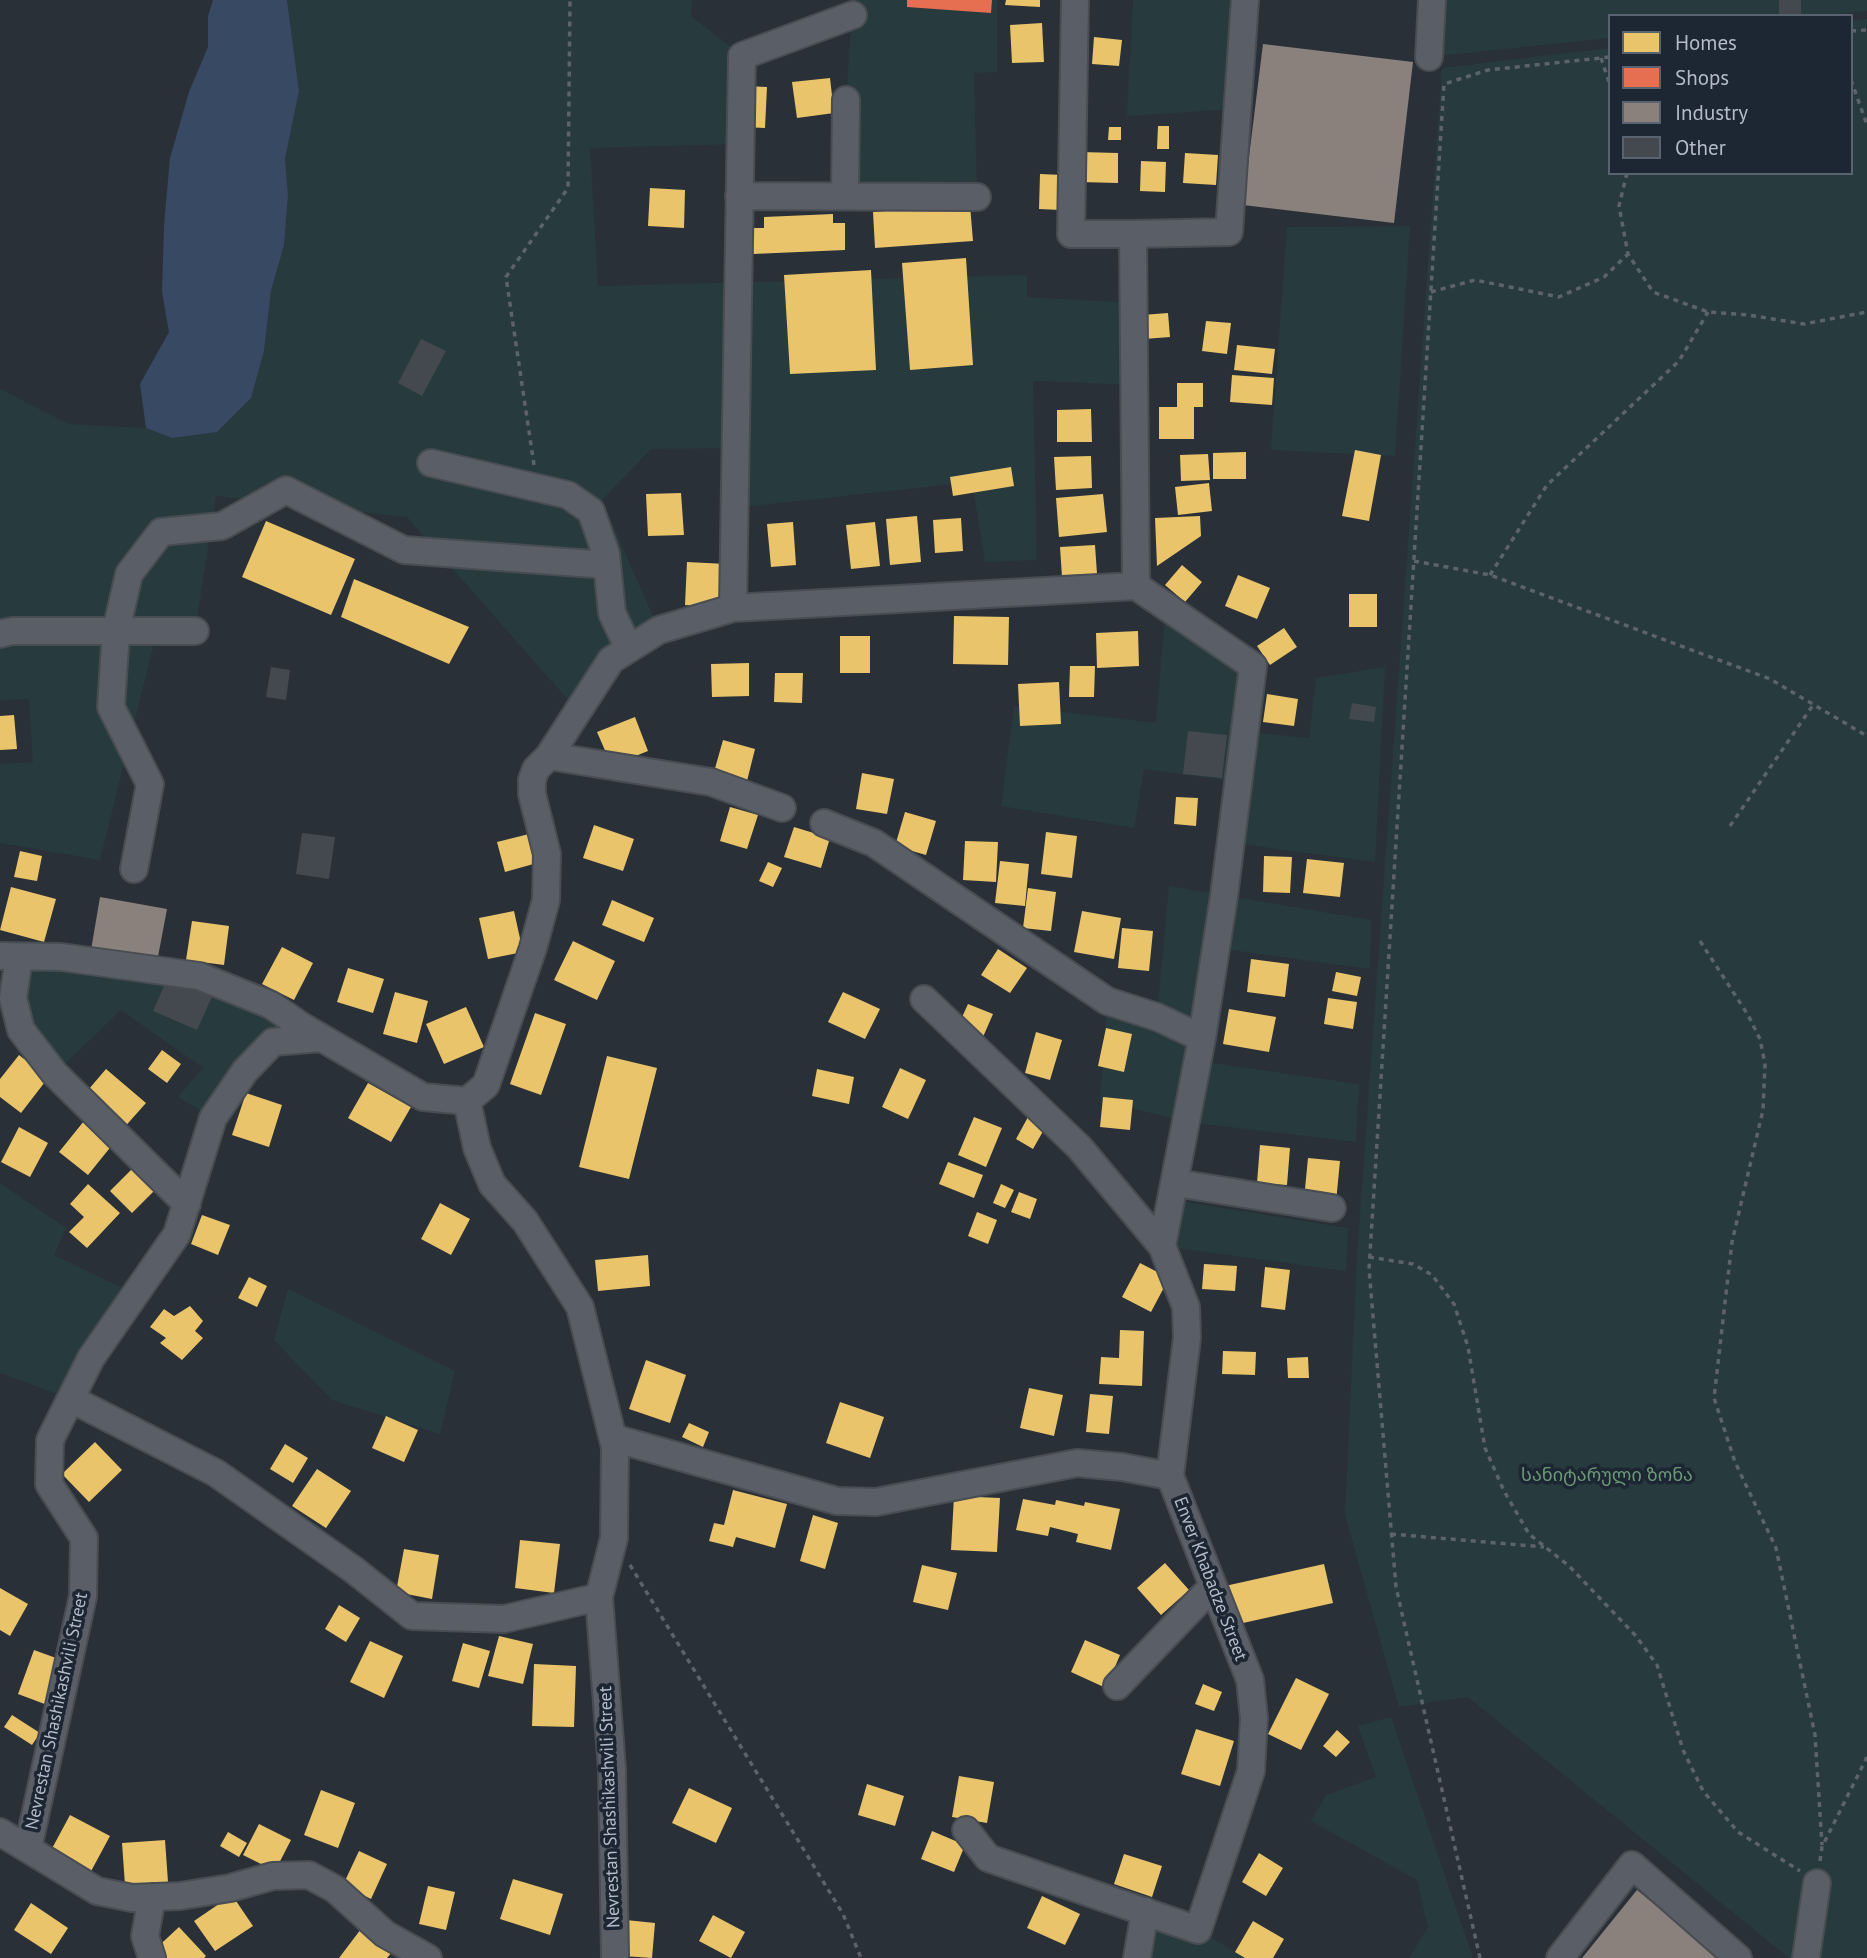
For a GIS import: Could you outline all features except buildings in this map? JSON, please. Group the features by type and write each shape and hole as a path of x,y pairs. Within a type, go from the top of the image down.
{"street":[{"path":"1075,0 1071,234 1229,232 1245,0"},
{"path":"1429,57 1432,0"},
{"path":"733,607 742,56 853,15"},
{"path":"845,196 846,100"},
{"path":"739,196 977,197"},
{"path":"1133,234 1136,586"},
{"path":"431,463 568,495 591,511 606,554 612,613 629,649"},
{"path":"134,869 150,784 111,707 116,631 129,573 161,532 222,526 286,490 404,550 607,565"},
{"path":"187,1204 55,1074 21,1030 13,998 9,957 61,957 199,976 271,1005 321,1038 423,1097 467,1101 486,1085 533,948 546,900 547,854 532,794 532,780 536,769 549,756 611,660 659,630 733,607 1136,586 1253,666 1224,896 1202,1038 1162,1245"},
{"path":"0,634 12,631 195,631"},
{"path":"549,756 711,782 782,808"},
{"path":"824,823 874,843 1107,1001 1157,1017 1202,1038"},
{"path":"924,999 1079,1147 1162,1245 1186,1307 1187,1338 1170,1476"},
{"name":"Nevrestan Shashikashvili Street","path":"321,1038 273,1042 245,1071 213,1118 177,1234 91,1358 50,1440 49,1484 84,1538 83,1596 29,1848 97,1891 132,1898 180,1896 230,1888 273,1876 310,1875 335,1889 385,1934 428,1958"},
{"name":"Nevrestan Shashikashvili Street","path":"467,1101 477,1148 492,1184 525,1221 580,1307 613,1438 614,1538 600,1597 612,1769 615,1958"},
{"path":"1176,1183 1332,1208"},
{"path":"71,1399 216,1473 355,1570 412,1616 504,1619 600,1597"},
{"name":"Enver Khabadze Street","path":"613,1438 837,1501 876,1502 1077,1464 1122,1467 1170,1476 1250,1680 1254,1718 1251,1771 1198,1930 1145,1911"},
{"path":"1117,1686 1213,1586"},
{"path":"966,1830 988,1858 1145,1911 1138,1958"},
{"path":"0,1832 29,1848"},
{"path":"1560,1958 1632,1865 1738,1958"},
{"path":"1806,1958 1817,1883"},
{"path":"152,1897 145,1936 152,1958"}],"path":[{"path":"538,488 506,277 569,188 570,0"},
{"path":"1480,1958 1396,1587 1369,1257 1444,83 1488,70 1608,57"},
{"path":"1601,58 1608,79"},
{"path":"1853,86 1867,125"},
{"path":"1627,175 1619,206 1628,254 1653,292 1708,312 1804,324 1867,312"},
{"path":"1431,292 1475,280 1559,297 1604,277 1628,254"},
{"path":"1490,575 1547,485 1679,360 1708,312"},
{"path":"1413,561 1490,575 1770,679 1867,736"},
{"path":"1730,826 1813,705"},
{"path":"1369,1257 1413,1264 1432,1275 1454,1304 1468,1347 1485,1448 1504,1491 1529,1534 1569,1566 1626,1626 1657,1665 1683,1750 1703,1791 1738,1832 1817,1883 1822,1847 1815,1735 1776,1548 1735,1462 1714,1398 1732,1242 1763,1110 1765,1064 1760,1039 1748,1015 1700,942"},
{"path":"1391,1534 1546,1547"},
{"path":"614,1538 843,1914 861,1958"},
{"path":"1822,1847 1867,1757"}],"green space":[{"path":"287,0 692,0 691,16 742,56 740,144 590,148 598,286 1027,275 1027,297 1134,303 1135,385 1033,381 1037,560 985,562 972,482 734,508 735,448 651,449 602,500 659,630 577,710 407,517 216,496 195,631 157,631 100,860 0,843 0,764 33,762 29,699 0,700 0,389 69,424 146,428 172,438 264,351 271,291 284,245 288,195 285,159 299,91"},
{"path":"853,0 997,0 997,72 974,73 977,197 845,196 846,100"},
{"path":"1133,0 1245,0 1237,109 1127,116"},
{"path":"1432,0 1867,0 1867,11 1840,14 1608,14 1608,38 1429,57"},
{"name":"სანიტარული ზონა","path":"1867,19 1867,1958 1789,1958 1468,1697 1399,1707 1345,1515 1357,1257 1442,68 1608,48 1608,175 1853,175 1853,21"},
{"path":"1410,226 1395,456 1271,450 1287,227"},
{"path":"1166,605 1244,665 1224,780 1144,769 1134,828 1001,806 1014,706 1156,723"},
{"path":"1385,667 1375,862 1232,843 1249,732 1309,738 1316,678"},
{"path":"1169,886 1371,920 1370,969 1216,948 1199,1061 1359,1084 1356,1142 1187,1122 1100,1100 1107,1001 1157,1016"},
{"path":"19,957 199,976 303,1027 273,1042 213,1118 178,1097 203,1068 121,1010 55,1074 21,1030"},
{"path":"0,1183 66,1228 54,1255 135,1294 71,1399 0,1373"},
{"path":"1173,1200 1348,1228 1346,1271 1162,1246"},
{"path":"288,1289 455,1371 440,1434 332,1400 274,1340"},
{"path":"1391,1717 1473,1958 1409,1958 1428,1927 1417,1880 1311,1821 1326,1795 1376,1777 1358,1726"},
{"path":"1145,1911 1198,1930 1246,1958 1137,1958"}],"water":[{"path":"213,0 287,0 299,91 285,159 288,195 284,245 271,291 264,351 251,398 217,432 172,438 146,428 140,384 169,332 162,292 170,158 189,92 208,47 208,16"}]}
